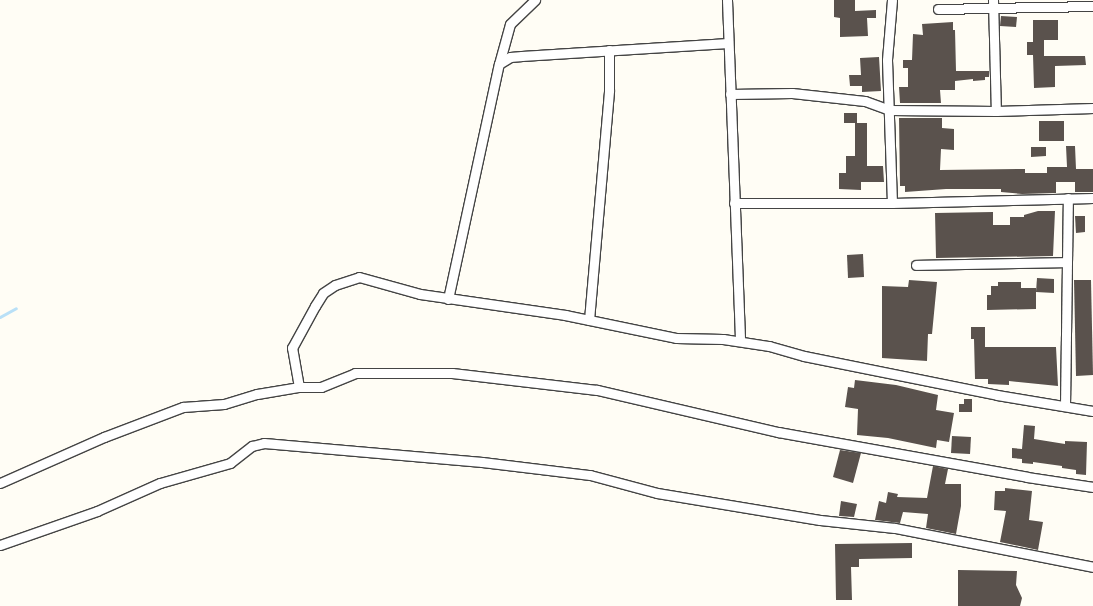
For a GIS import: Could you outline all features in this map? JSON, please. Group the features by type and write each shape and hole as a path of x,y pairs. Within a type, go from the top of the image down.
{"street":[{"path":"448,299 499,64 510,24 535,0"},
{"path":"727,0 740,341"},
{"path":"892,0 887,60 892,203"},
{"path":"994,4 996,111"},
{"path":"938,9 994,4 1093,6"},
{"path":"499,64 510,57 728,43"},
{"path":"589,320 609,90 609,50"},
{"path":"730,94 802,94 865,101 890,110 996,111 1093,108"},
{"path":"1065,406 1068,198"},
{"path":"734,203 892,203 1093,198"},
{"path":"916,265 1067,262"},
{"path":"299,387 292,348 323,293 335,285 359,277 420,294 589,320 676,338 740,341 997,395 1093,411"},
{"path":"0,483 104,437 183,407 224,404 257,394 299,387 321,386 355,374 452,374 564,385 632,397 778,432 1027,477 1093,486"},
{"path":"0,545 97,511 160,482 230,463 252,446 264,444 482,462 590,475 657,492 820,520 895,528 1093,567"}],"building":[{"path":"834,0 855,0 855,11 876,10 876,18 867,18 868,36 840,37 840,18 834,17"},
{"path":"1001,16 1017,17 1016,27 1000,26"},
{"path":"1033,20 1058,20 1058,40 1044,40 1044,56 1085,56 1086,65 1055,66 1055,87 1034,88 1033,55 1027,55 1027,42 1033,42"},
{"path":"953,22 953,30 955,30 956,71 989,71 989,77 985,77 985,80 955,81 955,90 940,90 941,103 900,103 899,87 908,87 908,68 903,68 903,60 912,60 913,34 923,35 922,24"},
{"path":"879,57 881,91 862,92 862,86 850,86 849,75 861,75 860,58"},
{"path":"844,113 857,113 857,123 844,123"},
{"path":"899,118 942,118 942,128 954,129 954,150 941,149 940,170 1025,169 1025,173 1047,173 1047,167 1067,167 1066,146 1075,146 1076,169 1093,169 1093,192 1075,192 1075,182 1056,182 1056,193 1022,194 1001,192 1001,189 946,189 905,192 905,186 900,186"},
{"path":"1039,121 1064,121 1064,141 1039,141"},
{"path":"855,123 867,123 867,166 883,166 884,182 861,182 861,190 839,189 839,173 846,173 846,156 855,156"},
{"path":"1031,147 1046,147 1046,156 1031,157"},
{"path":"1038,211 1055,211 1053,256 936,258 935,213 993,212 993,225 1010,225 1010,217 1024,217 1024,215"},
{"path":"1075,216 1085,216 1085,232 1076,233"},
{"path":"863,254 864,277 848,278 847,255"},
{"path":"1037,278 1054,279 1054,293 1036,292"},
{"path":"909,280 937,282 932,334 928,334 927,361 882,358 882,286 908,287"},
{"path":"1074,280 1091,280 1093,375 1076,376"},
{"path":"998,282 1021,282 1021,288 1036,288 1036,309 987,310 987,295 991,295 991,286 998,286"},
{"path":"971,327 985,327 985,347 1056,347 1058,386 1009,381 1009,385 988,384 988,379 975,379 974,339 971,339"},
{"path":"855,380 896,385 938,395 936,410 954,413 949,442 937,440 936,448 888,438 857,435 858,409 845,407 848,387 854,388"},
{"path":"964,399 972,399 972,412 959,412 959,404 964,404"},
{"path":"1024,425 1035,426 1034,439 1065,444 1065,441 1087,442 1086,475 1076,474 1076,470 1062,468 1062,466 1033,462 1033,464 1022,463 1022,459 1012,458 1012,448 1022,449"},
{"path":"952,436 971,437 970,454 951,453"},
{"path":"840,450 861,453 853,483 833,477"},
{"path":"933,466 948,469 945,484 961,484 961,506 956,534 926,528 928,514 903,512 900,523 875,520 879,501 886,503 888,492 898,494 897,497 927,498"},
{"path":"1005,488 1032,491 1029,520 1043,522 1038,550 1000,542 1006,511 994,510 995,491 1005,491"},
{"path":"841,501 857,504 854,517 839,516"},
{"path":"912,543 912,558 859,559 859,567 851,567 852,600 836,600 835,544"},
{"path":"958,570 1017,571 1016,585 1022,598 1020,606 958,606"}],"waterway":[{"path":"0,317 16,308"}]}
